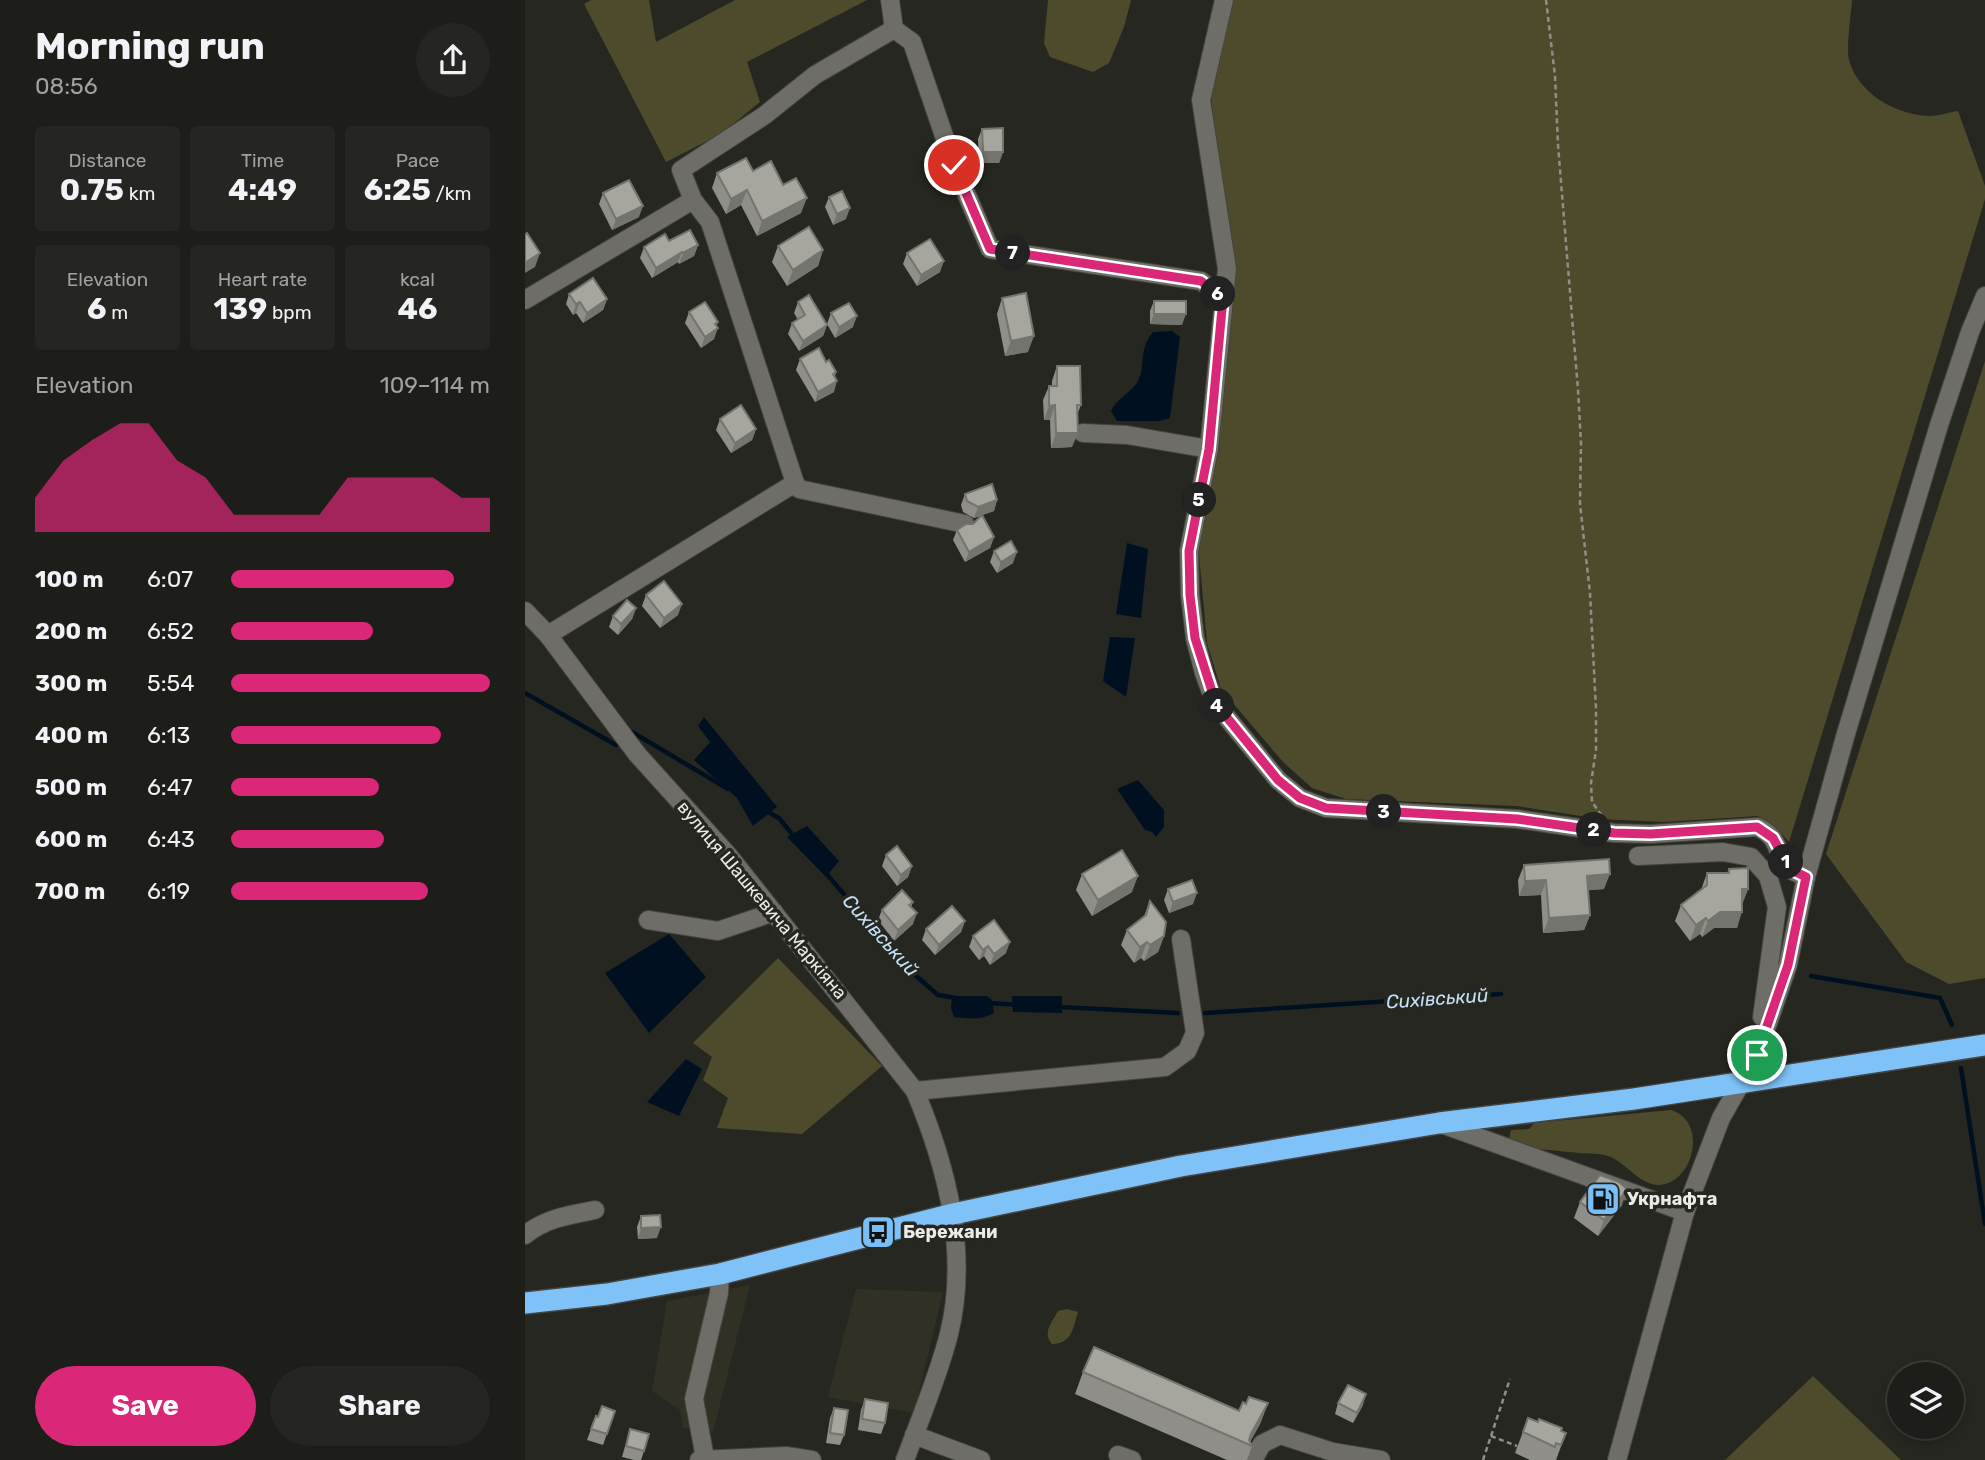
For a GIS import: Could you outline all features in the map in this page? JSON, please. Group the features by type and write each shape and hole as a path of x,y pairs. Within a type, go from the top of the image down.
{"highway":[{"path":"525,1303 607,1294 720,1274 953,1214 1181,1166 1439,1123 1739,1083 1985,1045"}],"street":[{"path":"890,0 894,29 912,42 954,165 990,249 1201,281 1223,298"},
{"path":"1224,0 1201,100 1227,269 1209,449 1189,551 1195,638 1216,704 1278,780 1300,798 1326,808 1517,819 1614,833 1651,834 1757,827 1773,838 1790,869 1806,877"},
{"path":"894,29 815,75 765,115 681,170 693,200 710,222 799,489 965,524"},
{"path":"525,300 693,200"},
{"path":"1617,1460 1685,1212 1721,1118 1757,1055 1788,965 1806,877 1845,737 1935,438 1970,332 1985,296"},
{"path":"1083,433 1127,435 1209,449"},
{"path":"548,635 795,483"},
{"name":"вулиця Шашкевича Маркіяна","path":"527,616 548,635 637,754 729,856 915,1091 932,1133 953,1214 957,1247 949,1334 905,1460"},
{"path":"1639,856 1723,852 1751,857 1768,876 1777,907 1757,1055"},
{"path":"648,920 718,931 773,912"},
{"path":"915,1091 1165,1067 1187,1051 1195,1033 1181,939"},
{"path":"1439,1123 1685,1212"},
{"path":"525,1235 538,1224 557,1217 596,1210"},
{"path":"720,1274 719,1293 694,1399 702,1459 786,1456 812,1460"},
{"path":"914,1435 981,1460"},
{"path":"1253,1460 1262,1444 1280,1435 1333,1452 1381,1460"}],"path":[{"path":"1546,0 1555,76 1560,185 1578,390 1580,504 1590,593 1596,709 1592,802 1614,833"},
{"path":"1483,1460 1510,1379"},
{"path":"1491,1436 1517,1446"}],"shaded area":[{"path":"591,0 649,0 656,42 735,0 867,0 747,62 760,102 721,134 666,162 584,4"},
{"path":"1048,0 1131,0 1124,27 1109,63 1093,72 1050,57 1044,43"},
{"path":"1226,0 1852,0 1848,55 1854,72 1870,93 1893,107 1918,115 1931,116 1958,111 1985,186 1985,199 1789,842 1774,826 1757,816 1664,822 1600,819 1516,806 1346,799 1312,788 1283,762 1221,689 1207,643 1198,543 1219,449 1222,372 1231,269 1211,97"},
{"path":"1985,361 1985,978 1949,984 1906,962 1826,854"},
{"path":"778,958 882,1066 802,1134 717,1128 728,1098 703,1080 712,1057 693,1043"},
{"path":"1671,1110 1683,1117 1690,1127 1692,1152 1681,1175 1671,1182 1659,1185 1645,1181 1605,1155 1515,1147 1509,1140 1511,1130 1529,1129 1534,1123"},
{"path":"750,1285 713,1432 683,1428 680,1410 652,1391 667,1301"},
{"path":"856,1289 943,1292 914,1413 828,1397"},
{"path":"1067,1309 1078,1312 1073,1329 1064,1341 1052,1344 1048,1335 1049,1328 1058,1311"},
{"path":"1813,1376 1901,1460 1725,1460"}],"water":[{"path":"1172,331 1180,337 1170,418 1160,421 1117,421 1111,411 1138,381 1148,339 1153,332"},
{"path":"1127,543 1148,549 1141,618 1116,614"},
{"path":"1110,637 1135,638 1126,697 1103,681"},
{"path":"704,717 777,807 753,826 737,798 694,760 710,742 698,726"},
{"path":"1138,780 1164,810 1164,827 1156,837 1145,830 1117,789"},
{"path":"807,826 839,861 826,877 787,837"},
{"path":"669,934 706,977 649,1033 605,973"},
{"path":"952,996 987,996 992,1000 994,1013 975,1018 954,1017 951,1008"},
{"path":"1012,996 1062,996 1062,1013 1013,1012"},
{"path":"686,1059 702,1069 679,1116 647,1102"}],"building":[{"path":"1003,128 1003,152 983,152 982,129"},
{"path":"746,158 753,171 771,161 783,185 796,178 807,198 762,221 747,190 731,199 717,173"},
{"path":"629,180 643,206 616,219 603,193"},
{"path":"842,191 850,208 837,214 829,197"},
{"path":"809,227 823,250 793,270 778,246"},
{"path":"690,230 698,245 656,268 644,247 665,234 669,241"},
{"path":"527,233 540,253 525,263 525,235"},
{"path":"930,239 944,261 921,275 907,253"},
{"path":"593,278 607,299 587,313 580,302 576,304 569,294"},
{"path":"1026,293 1034,336 1011,341 1002,298"},
{"path":"809,295 827,325 803,341 792,323 805,315 798,302"},
{"path":"1154,301 1186,301 1186,314 1154,314"},
{"path":"705,302 718,322 715,324 718,328 705,337 689,312"},
{"path":"849,303 857,316 839,327 831,313"},
{"path":"819,348 826,362 829,360 836,372 833,374 837,381 818,392 800,359"},
{"path":"1057,366 1080,366 1081,405 1077,405 1078,433 1056,433 1055,405 1049,406 1049,386 1057,386"},
{"path":"741,405 756,429 735,443 720,419"},
{"path":"992,484 997,500 978,507 967,501 965,494"},
{"path":"982,515 994,537 969,552 957,530 966,524 973,524"},
{"path":"1011,541 1017,552 1001,562 994,551"},
{"path":"664,581 682,604 664,618 646,595"},
{"path":"627,600 636,608 621,624 613,616"},
{"path":"897,846 912,866 901,875 886,855"},
{"path":"1122,850 1138,876 1098,900 1082,874"},
{"path":"1609,859 1610,874 1587,876 1590,915 1549,918 1546,880 1525,881 1524,865"},
{"path":"1748,868 1748,889 1742,889 1742,912 1720,912 1708,921 1706,918 1696,925 1681,905 1707,885 1707,873 1729,873 1729,869"},
{"path":"1192,880 1197,893 1173,902 1168,889"},
{"path":"902,890 913,902 909,905 917,913 898,930 882,910"},
{"path":"1150,901 1166,922 1164,936 1150,945 1147,942 1140,947 1127,930 1146,915"},
{"path":"952,906 965,921 939,945 926,929"},
{"path":"994,920 1010,942 994,954 988,946 983,950 973,936"},
{"path":"1600,1175 1619,1182 1627,1189 1604,1220 1580,1202"},
{"path":"660,1215 661,1227 641,1228 641,1216"},
{"path":"1094,1347 1239,1411 1249,1397 1268,1403 1251,1434 1249,1440 1252,1446 1083,1372"},
{"path":"1348,1385 1366,1394 1357,1413 1338,1403"},
{"path":"865,1399 888,1403 885,1423 862,1419"},
{"path":"602,1406 615,1411 607,1434 591,1429"},
{"path":"834,1408 848,1410 844,1435 830,1433"},
{"path":"1528,1418 1538,1422 1539,1419 1562,1428 1561,1431 1566,1433 1561,1445 1556,1443 1555,1447 1523,1432"},
{"path":"630,1429 649,1434 644,1451 626,1446"}],"waterway":[{"name":"Сихівський","path":"525,693 616,745"},
{"name":"Сихівський","path":"632,732 728,789"},
{"name":"Сихівський","path":"766,811 779,818 795,838"},
{"name":"Сихівський","path":"824,871 907,968 938,995 956,998"},
{"name":"Сихівський","path":"1811,976 1940,998 1952,1025"},
{"name":"Сихівський","path":"1205,1013 1501,994"},
{"name":"Сихівський","path":"989,1003 1019,1005"},
{"name":"Сихівський","path":"1059,1007 1178,1013"},
{"name":"Сихівський","path":"1961,1068 1985,1224"}],"place":[{"name":"Укрнафта","path":"1603,1199"},
{"name":"Бережани","path":"878,1232"}],"route":[{"path":"954,165 990,249 1201,281 1223,298 1209,449 1189,551 1190,595 1195,638 1216,704 1278,780 1300,798 1326,808 1517,819 1614,833 1651,834 1741,827 1757,827 1766,831 1773,838 1790,869 1806,877 1788,965 1757,1055"}]}
